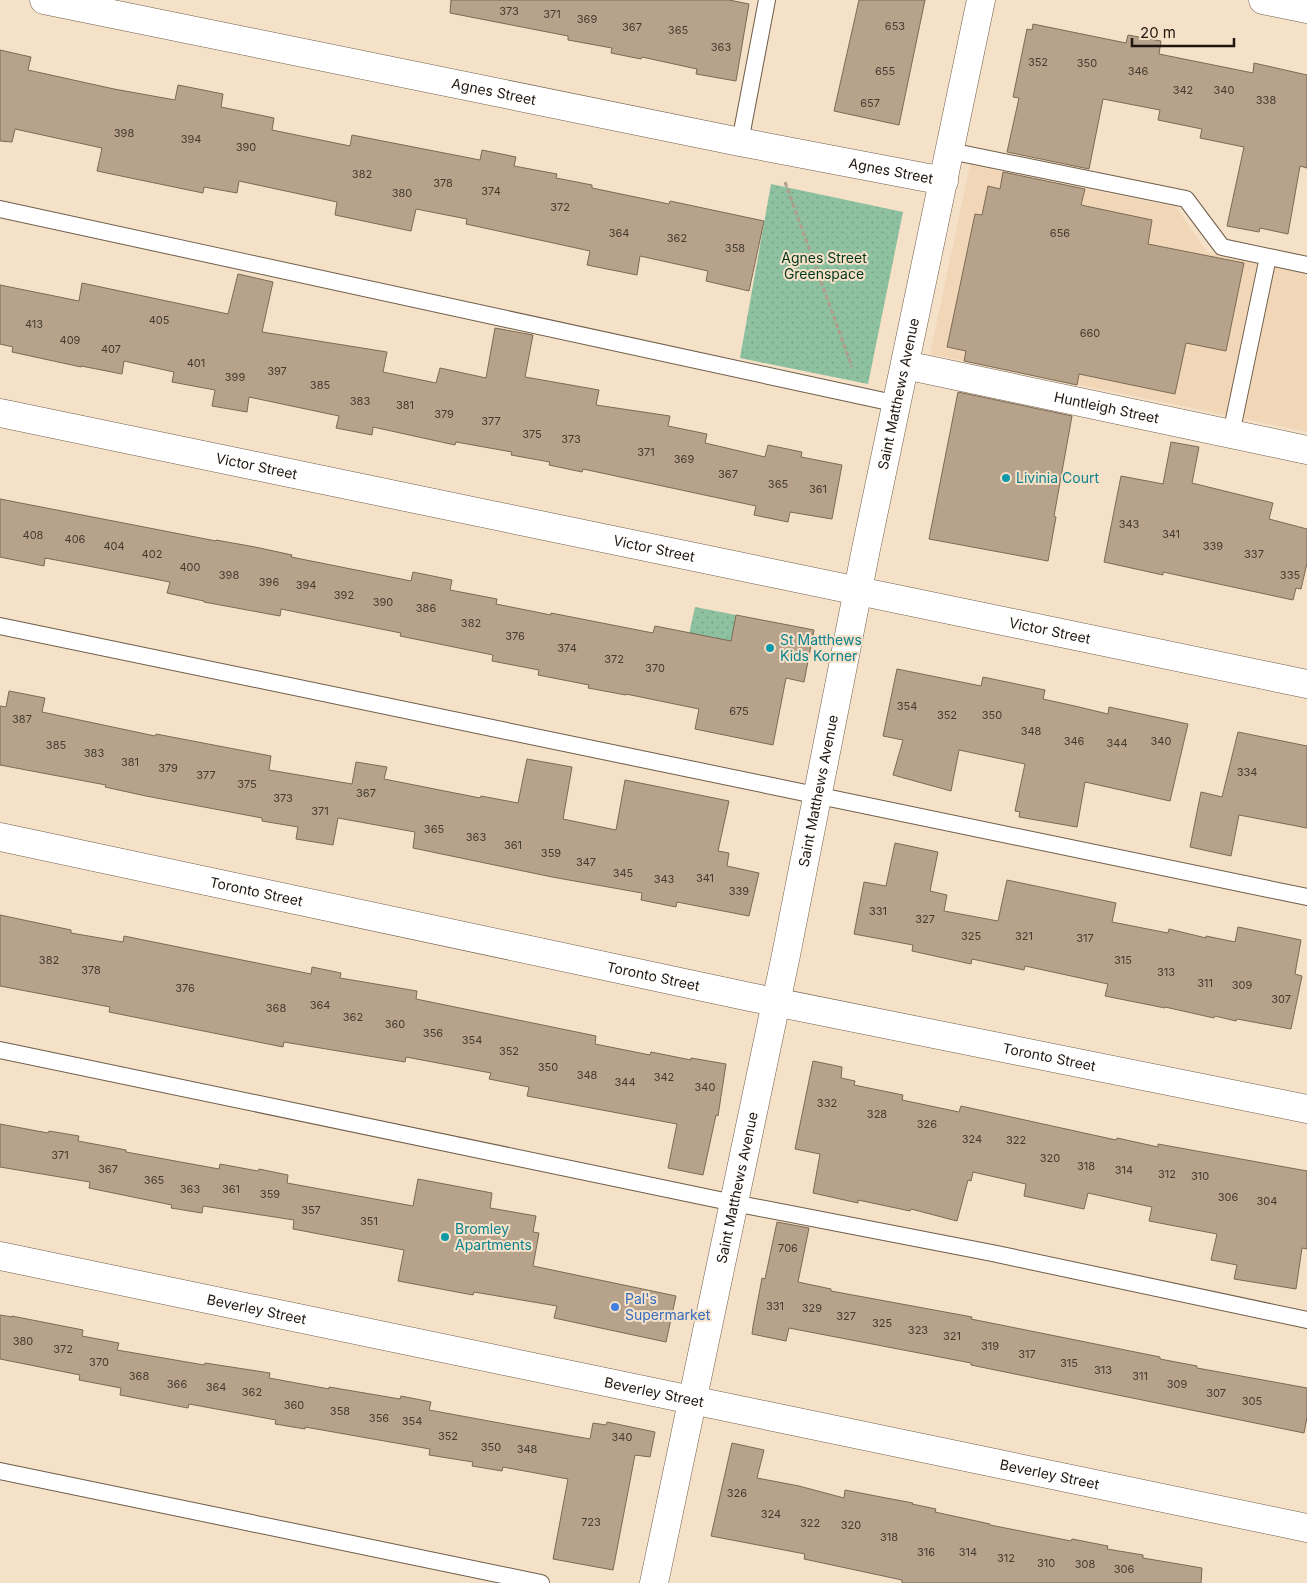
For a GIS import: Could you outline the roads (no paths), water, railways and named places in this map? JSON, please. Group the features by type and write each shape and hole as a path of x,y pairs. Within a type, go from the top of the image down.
{"street":[{"name":"Agnes Street","path":"44,0 944,182"},
{"name":"Saint Matthews Avenue","path":"654,1583 776,1002 858,592 981,0"},
{"path":"1263,0 1307,9"},
{"name":"Huntleigh Street","path":"906,365 1307,450"},
{"name":"Victor Street","path":"0,413 1307,684"},
{"name":"Toronto Street","path":"0,837 776,1002 1307,1109"},
{"name":"Beverley Street","path":"0,1256 1307,1528"}],"lane":[{"path":"740,142 767,0"},
{"path":"950,151 1186,199 1222,247 1307,265"},
{"path":"0,209 898,404"},
{"path":"1231,434 1268,257"},
{"path":"0,626 818,794 1307,897"},
{"path":"0,1050 734,1203 992,1253 1307,1320"},
{"path":"0,1471 541,1583"}],"place":[{"name":"Livinia Court","path":"1006,478"},
{"name":"St Matthews Kids Korner","path":"770,648"},
{"name":"Bromley Apartments","path":"445,1237"},
{"name":"Pal's Supermarket","path":"615,1307"}],"park label":[{"name":"Agnes Street Greenspace","path":"824,266"}]}
